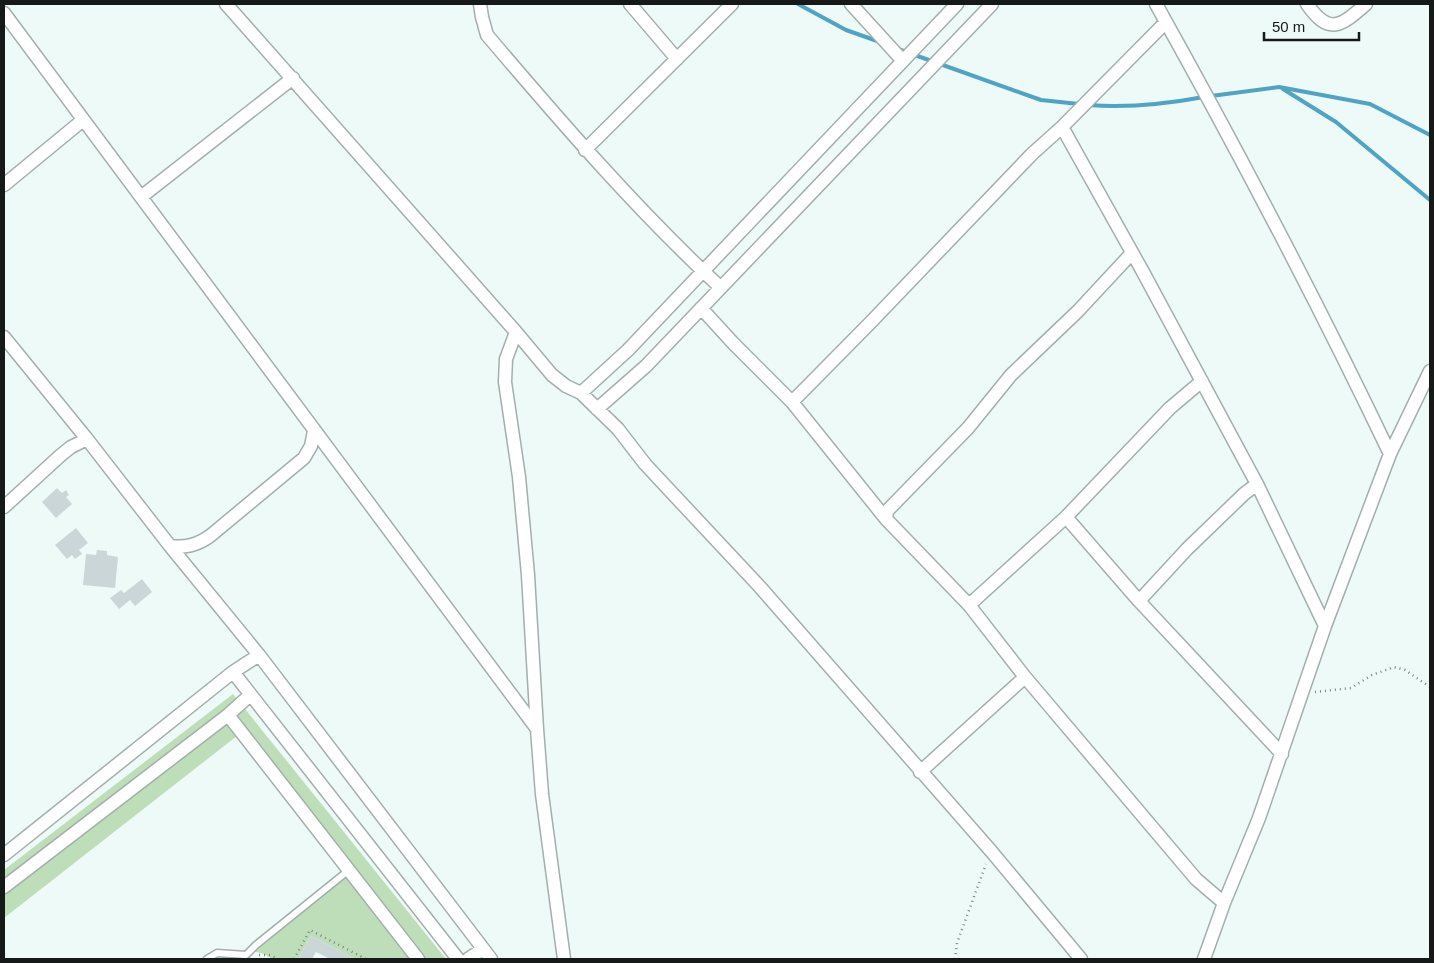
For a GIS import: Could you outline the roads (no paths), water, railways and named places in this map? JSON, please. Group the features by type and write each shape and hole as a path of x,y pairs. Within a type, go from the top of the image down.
{"street":[{"path":"226,4 552,375 566,386 580,393 618,429 645,464 760,587 990,851 1081,959"},
{"path":"480,4 487,35 585,150 635,204 720,287"},
{"path":"630,4 677,58"},
{"path":"585,150 732,4"},
{"path":"851,4 903,61"},
{"path":"580,393 628,350 957,4"},
{"path":"597,409 646,366 992,4"},
{"path":"1156,4 1221,120 1364,398 1390,454"},
{"path":"1307,4 1320,20 1334,25 1347,21 1366,4"},
{"path":"4,13 537,729"},
{"path":"792,402 1032,154 1062,127 1166,22"},
{"path":"141,197 293,78"},
{"path":"4,186 83,120"},
{"path":"1062,127 1257,484 1324,626"},
{"path":"886,519 887,511 968,428 1011,375 1072,317 1132,253"},
{"path":"701,308 792,402 886,519 969,605 1025,677 1196,879 1224,903"},
{"path":"516,332 506,359 505,382 519,476 528,565 542,794 564,959"},
{"path":"4,337 259,655 487,954 468,959"},
{"path":"1204,959 1224,903 1260,818 1324,626 1390,454 1430,371"},
{"path":"969,605 1066,517 1170,408 1202,381"},
{"path":"170,546 186,546 201,542 304,458 311,446 314,431"},
{"path":"4,508 61,455 71,447 87,439"},
{"path":"304,458 320,456 335,460"},
{"path":"1139,601 1193,543 1257,484"},
{"path":"1066,517 1139,601 1282,754"},
{"path":"4,855 233,672 259,655"},
{"path":"233,672 458,959"},
{"path":"920,772 1025,677"},
{"path":"4,887 228,715 250,695"},
{"path":"228,715 418,959"}],"lane":[{"path":"207,959 217,953 246,955 349,870"}],"waterway":[{"path":"798,4 846,30 880,42"},
{"path":"898,49 1041,100 1079,104"},
{"path":"1211,96 1279,87 1370,104 1430,135"},
{"path":"1283,89 1336,122 1430,200"},
{"path":"1089,105 1146,105 1204,97"}]}
